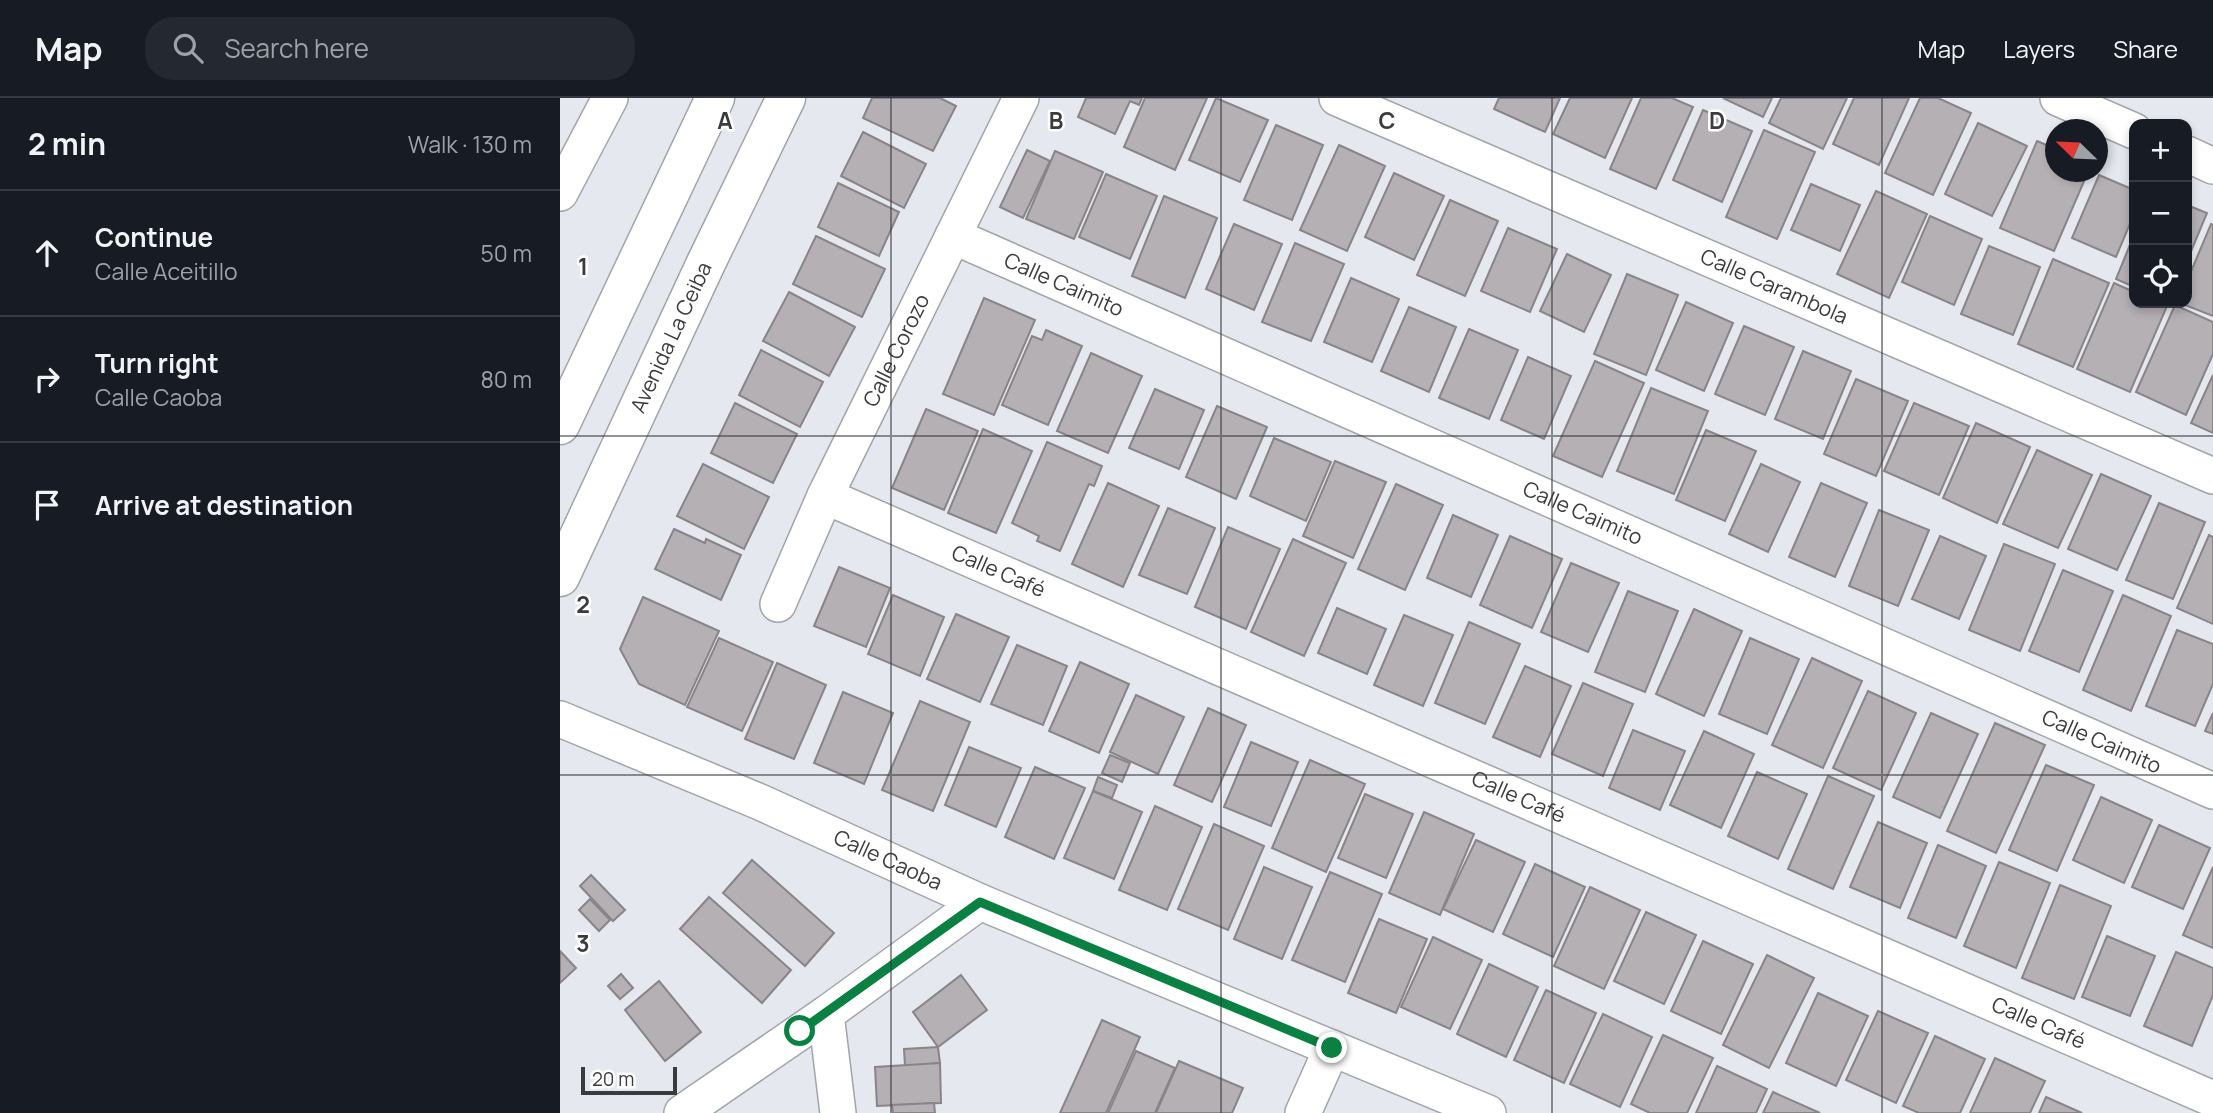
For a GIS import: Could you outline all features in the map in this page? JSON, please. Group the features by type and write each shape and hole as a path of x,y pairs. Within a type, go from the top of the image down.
{"highway":[{"path":"560,425 715,98"},
{"name":"Avenida La Ceiba","path":"560,577 706,262 786,98"}],"street":[{"path":"560,193 610,98"},
{"name":"Calle Corozo","path":"778,604 825,496 1021,98"},
{"name":"Calle Carambola","path":"1337,98 2213,476"},
{"path":"2058,98 2129,129"},
{"path":"2192,156 2213,166"},
{"name":"Calle Caimito","path":"953,236 2213,790"},
{"name":"Calle Café","path":"825,496 2213,1099"},
{"name":"Calle Caoba","path":"560,719 760,802 980,902 1488,1113"},
{"path":"682,1113 826,1014 980,902"},
{"path":"826,1014 838,1113"},
{"path":"1303,1113 1332,1048"}],"building":[{"path":"872,98 940,98 956,106 933,151 863,118"},
{"path":"1086,98 1142,98 1139,105 1130,101 1115,134 1078,117"},
{"path":"1145,98 1207,98 1175,170 1124,147"},
{"path":"1216,98 1268,120 1240,182 1189,160"},
{"path":"1499,98 1560,98 1545,132 1494,109"},
{"path":"1570,98 1632,98 1605,158 1553,134"},
{"path":"1641,98 1672,98 1693,107 1656,189 1610,169"},
{"path":"1723,98 1772,98 1763,117"},
{"path":"1781,98 1847,98 1823,149 1769,123"},
{"path":"1854,98 1909,98 1879,165 1833,144"},
{"path":"1920,98 1938,98 1971,113 1933,195 1885,173"},
{"path":"1703,110 1752,131 1722,202 1673,180"},
{"path":"1978,123 2027,146 1992,216 1945,194"},
{"path":"1276,125 1323,145 1292,220 1244,200"},
{"path":"1764,130 1815,152 1777,239 1726,217"},
{"path":"863,132 926,164 904,208 841,176"},
{"path":"2037,141 2045,144 2045,182 2084,182 2054,251 2000,228"},
{"path":"1339,145 1385,166 1347,251 1300,230"},
{"path":"1027,150 1050,161 1023,218 1000,207"},
{"path":"1055,151 1103,172 1074,239 1026,219"},
{"path":"1394,173 1444,196 1414,260 1365,237"},
{"path":"1106,174 1157,196 1130,259 1079,237"},
{"path":"2108,179 2129,188 2129,226 2116,257 2072,238 2096,182 2108,182"},
{"path":"838,183 899,212 879,256 818,227"},
{"path":"1811,184 1860,205 1840,251 1791,230"},
{"path":"1876,191 1927,214 1889,298 1837,274"},
{"path":"1164,196 1217,218 1185,298 1132,276"},
{"path":"1450,200 1498,221 1465,296 1417,275"},
{"path":"2192,207 2207,213 2192,249"},
{"path":"1930,216 1982,239 1954,305 1902,282"},
{"path":"1234,224 1282,244 1254,310 1206,289"},
{"path":"2211,224 2213,316 2192,308 2192,269"},
{"path":"1508,228 1557,249 1530,312 1481,291"},
{"path":"816,236 885,269 862,317 793,284"},
{"path":"1295,243 1344,264 1311,341 1262,322"},
{"path":"1989,246 2040,267 2013,335 1961,314"},
{"path":"2129,247 2129,285 2116,279"},
{"path":"1567,254 1611,275 1584,332 1540,311"},
{"path":"2053,259 2109,283 2073,367 2018,344"},
{"path":"1627,274 1678,295 1646,375 1594,354"},
{"path":"1351,278 1399,299 1372,362 1324,342"},
{"path":"2114,283 2129,290 2129,308 2166,308 2130,392 2077,369"},
{"path":"789,292 855,327 829,376 763,341"},
{"path":"984,298 1035,320 994,415 943,394"},
{"path":"1686,302 1733,323 1704,391 1656,370"},
{"path":"1409,307 1456,327 1429,392 1381,371"},
{"path":"2174,308 2182,308 2213,322 2213,354 2186,415 2136,392"},
{"path":"1744,326 1794,347 1765,415 1715,394"},
{"path":"1469,329 1518,350 1489,419 1439,398"},
{"path":"1046,330 1082,346 1048,425 1002,405 1032,336 1042,340"},
{"path":"761,350 823,382 800,427 739,395"},
{"path":"1803,351 1851,371 1823,439 1775,419"},
{"path":"1091,353 1142,376 1108,453 1057,431"},
{"path":"1528,357 1571,376 1544,439 1501,420"},
{"path":"1595,361 1644,383 1602,477 1553,456"},
{"path":"2213,375 2213,433 2191,423"},
{"path":"1856,379 1908,401 1876,476 1824,454"},
{"path":"1651,388 1708,411 1674,494 1617,471"},
{"path":"1155,389 1204,410 1179,469 1129,448"},
{"path":"735,403 797,434 773,483 711,453"},
{"path":"1914,403 1969,426 1939,495 1884,471"},
{"path":"1217,406 1267,427 1236,499 1186,477"},
{"path":"926,409 978,431 944,510 892,488"},
{"path":"1976,423 2030,447 1997,523 1943,498"},
{"path":"983,429 1032,451 996,533 948,513"},
{"path":"1706,430 1756,451 1725,521 1676,500"},
{"path":"1274,438 1331,462 1306,521 1250,496"},
{"path":"1047,442 1102,466 1094,486 1089,484 1060,551 1037,541 1039,536 1012,523"},
{"path":"2037,450 2092,475 2058,548 2003,524"},
{"path":"1335,461 1386,482 1353,558 1303,536"},
{"path":"703,464 769,497 744,549 677,516"},
{"path":"1761,464 1800,482 1768,552 1729,534"},
{"path":"2101,474 2151,496 2117,570 2068,549"},
{"path":"1108,483 1159,506 1123,587 1072,564"},
{"path":"1821,483 1867,503 1835,577 1789,557"},
{"path":"1396,484 1443,505 1405,590 1358,569"},
{"path":"2159,503 2205,522 2173,599 2126,580"},
{"path":"1168,508 1215,528 1187,594 1139,575"},
{"path":"1879,510 1929,530 1898,606 1849,586"},
{"path":"1453,515 1498,535 1471,597 1427,578"},
{"path":"1228,527 1280,549 1246,629 1195,607"},
{"path":"674,529 705,543 706,539 741,555 721,600 655,569"},
{"path":"2209,535 2213,537 2213,624 2177,608"},
{"path":"1510,536 1562,559 1532,628 1480,605"},
{"path":"1940,536 1986,556 1959,619 1912,599"},
{"path":"1293,539 1346,563 1304,656 1251,632"},
{"path":"2004,544 2055,564 2020,651 1969,630"},
{"path":"1571,563 1619,583 1588,652 1541,632"},
{"path":"839,567 890,588 866,647 814,626"},
{"path":"2063,570 2113,591 2079,672 2029,651"},
{"path":"1628,591 1678,611 1645,692 1595,672"},
{"path":"893,595 944,617 920,676 868,654"},
{"path":"2123,595 2171,616 2131,711 2083,690"},
{"path":"643,597 719,631 685,705 639,684 620,649"},
{"path":"1337,608 1386,629 1367,674 1318,653"},
{"path":"1694,609 1742,631 1704,716 1656,694"},
{"path":"956,614 1009,637 980,702 927,679"},
{"path":"1404,615 1453,635 1423,706 1374,685"},
{"path":"1469,622 1520,644 1485,724 1435,703"},
{"path":"2177,630 2213,644 2213,684 2195,726 2146,706"},
{"path":"719,638 773,662 742,731 687,707"},
{"path":"1750,638 1799,659 1767,734 1719,714"},
{"path":"1017,645 1067,666 1043,725 991,704"},
{"path":"1812,658 1862,681 1823,768 1772,745"},
{"path":"1080,662 1129,684 1099,753 1049,731"},
{"path":"777,663 826,685 794,759 745,739"},
{"path":"1525,666 1571,686 1540,757 1493,737"},
{"path":"1583,683 1633,704 1603,776 1552,754"},
{"path":"1868,691 1916,713 1881,790 1833,768"},
{"path":"843,692 893,713 864,784 814,763"},
{"path":"1136,695 1184,717 1158,774 1110,752"},
{"path":"920,701 970,722 933,811 882,790"},
{"path":"1208,708 1246,725 1212,802 1174,785"},
{"path":"1931,713 1978,734 1940,818 1893,797"},
{"path":"2213,713 2213,734 2205,731"},
{"path":"1995,723 2045,745 1996,853 1947,831"},
{"path":"1633,730 1685,751 1660,810 1609,788"},
{"path":"1704,731 1754,754 1721,828 1670,805"},
{"path":"1251,742 1298,762 1271,826 1224,807"},
{"path":"969,747 1021,768 996,827 945,805"},
{"path":"1110,755 1130,763 1122,782 1102,773"},
{"path":"1310,760 1365,784 1326,872 1272,848"},
{"path":"2046,765 2094,785 2057,871 2009,850"},
{"path":"1035,767 1085,788 1054,859 1005,837"},
{"path":"1757,772 1807,794 1778,859 1728,836"},
{"path":"1828,776 1874,796 1833,889 1788,869"},
{"path":"1098,777 1117,785 1112,798 1093,791"},
{"path":"1093,791 1142,812 1114,879 1064,858"},
{"path":"1365,794 1413,814 1386,878 1338,858"},
{"path":"2101,797 2152,820 2124,883 2073,860"},
{"path":"1155,806 1202,827 1167,910 1119,890"},
{"path":"1424,812 1474,834 1440,915 1389,893"},
{"path":"1878,822 1927,843 1900,908 1850,887"},
{"path":"1214,824 1264,846 1228,930 1178,909"},
{"path":"2159,825 2210,848 2183,909 2132,887"},
{"path":"1476,840 1525,862 1493,932 1443,909"},
{"path":"1938,845 1986,866 1956,938 1908,918"},
{"path":"752,860 834,933 805,966 723,893"},
{"path":"1999,862 2050,883 2016,968 1964,946"},
{"path":"1535,864 1585,887 1553,957 1503,934"},
{"path":"1264,867 1312,887 1282,959 1234,939"},
{"path":"2213,867 2213,948 2183,935"},
{"path":"1330,872 1382,894 1345,982 1292,960"},
{"path":"591,875 625,910 613,921 580,886"},
{"path":"2060,885 2111,906 2074,999 2022,978"},
{"path":"1590,887 1640,910 1604,989 1554,966"},
{"path":"709,897 791,970 762,1003 680,929"},
{"path":"590,899 610,920 599,931 579,910"},
{"path":"1646,912 1696,935 1664,1004 1614,981"},
{"path":"1379,919 1427,939 1396,1013 1348,993"},
{"path":"2107,936 2155,956 2130,1016 2082,997"},
{"path":"1433,937 1482,960 1450,1029 1401,1007"},
{"path":"1703,941 1753,964 1721,1034 1671,1011"},
{"path":"560,951 576,968 560,983"},
{"path":"2176,952 2213,968 2213,995 2192,1046 2144,1026"},
{"path":"1767,955 1814,978 1769,1068 1723,1045"},
{"path":"1489,964 1538,987 1506,1057 1457,1034"},
{"path":"621,974 633,988 620,999 608,986"},
{"path":"961,975 987,1010 938,1047 913,1012"},
{"path":"659,981 701,1032 665,1061 625,1010"},
{"path":"1546,990 1596,1013 1564,1083 1514,1060"},
{"path":"1818,993 1868,1016 1836,1086 1786,1063"},
{"path":"1878,1011 1928,1033 1896,1103 1846,1080"},
{"path":"1603,1014 1652,1037 1620,1107 1570,1084"},
{"path":"1102,1020 1140,1037 1106,1113 1060,1113"},
{"path":"1663,1035 1713,1058 1687,1113 1650,1113 1631,1104"},
{"path":"1935,1036 1985,1059 1960,1113 1919,1113 1903,1106"},
{"path":"938,1047 940,1063 905,1066 904,1049"},
{"path":"1136,1051 1175,1068 1155,1113 1108,1113"},
{"path":"1995,1058 2045,1081 2030,1113 1970,1113"},
{"path":"1179,1061 1243,1088 1232,1113 1156,1113"},
{"path":"940,1063 941,1103 877,1106 875,1067"},
{"path":"1717,1066 1767,1089 1756,1113 1696,1113"},
{"path":"1773,1092 1820,1113 1763,1113"},
{"path":"2046,1097 2082,1113 2039,1113"},
{"path":"934,1103 935,1113 893,1113 892,1105"}],"route":[{"path":"800,1031 980,902 1332,1048"}]}
